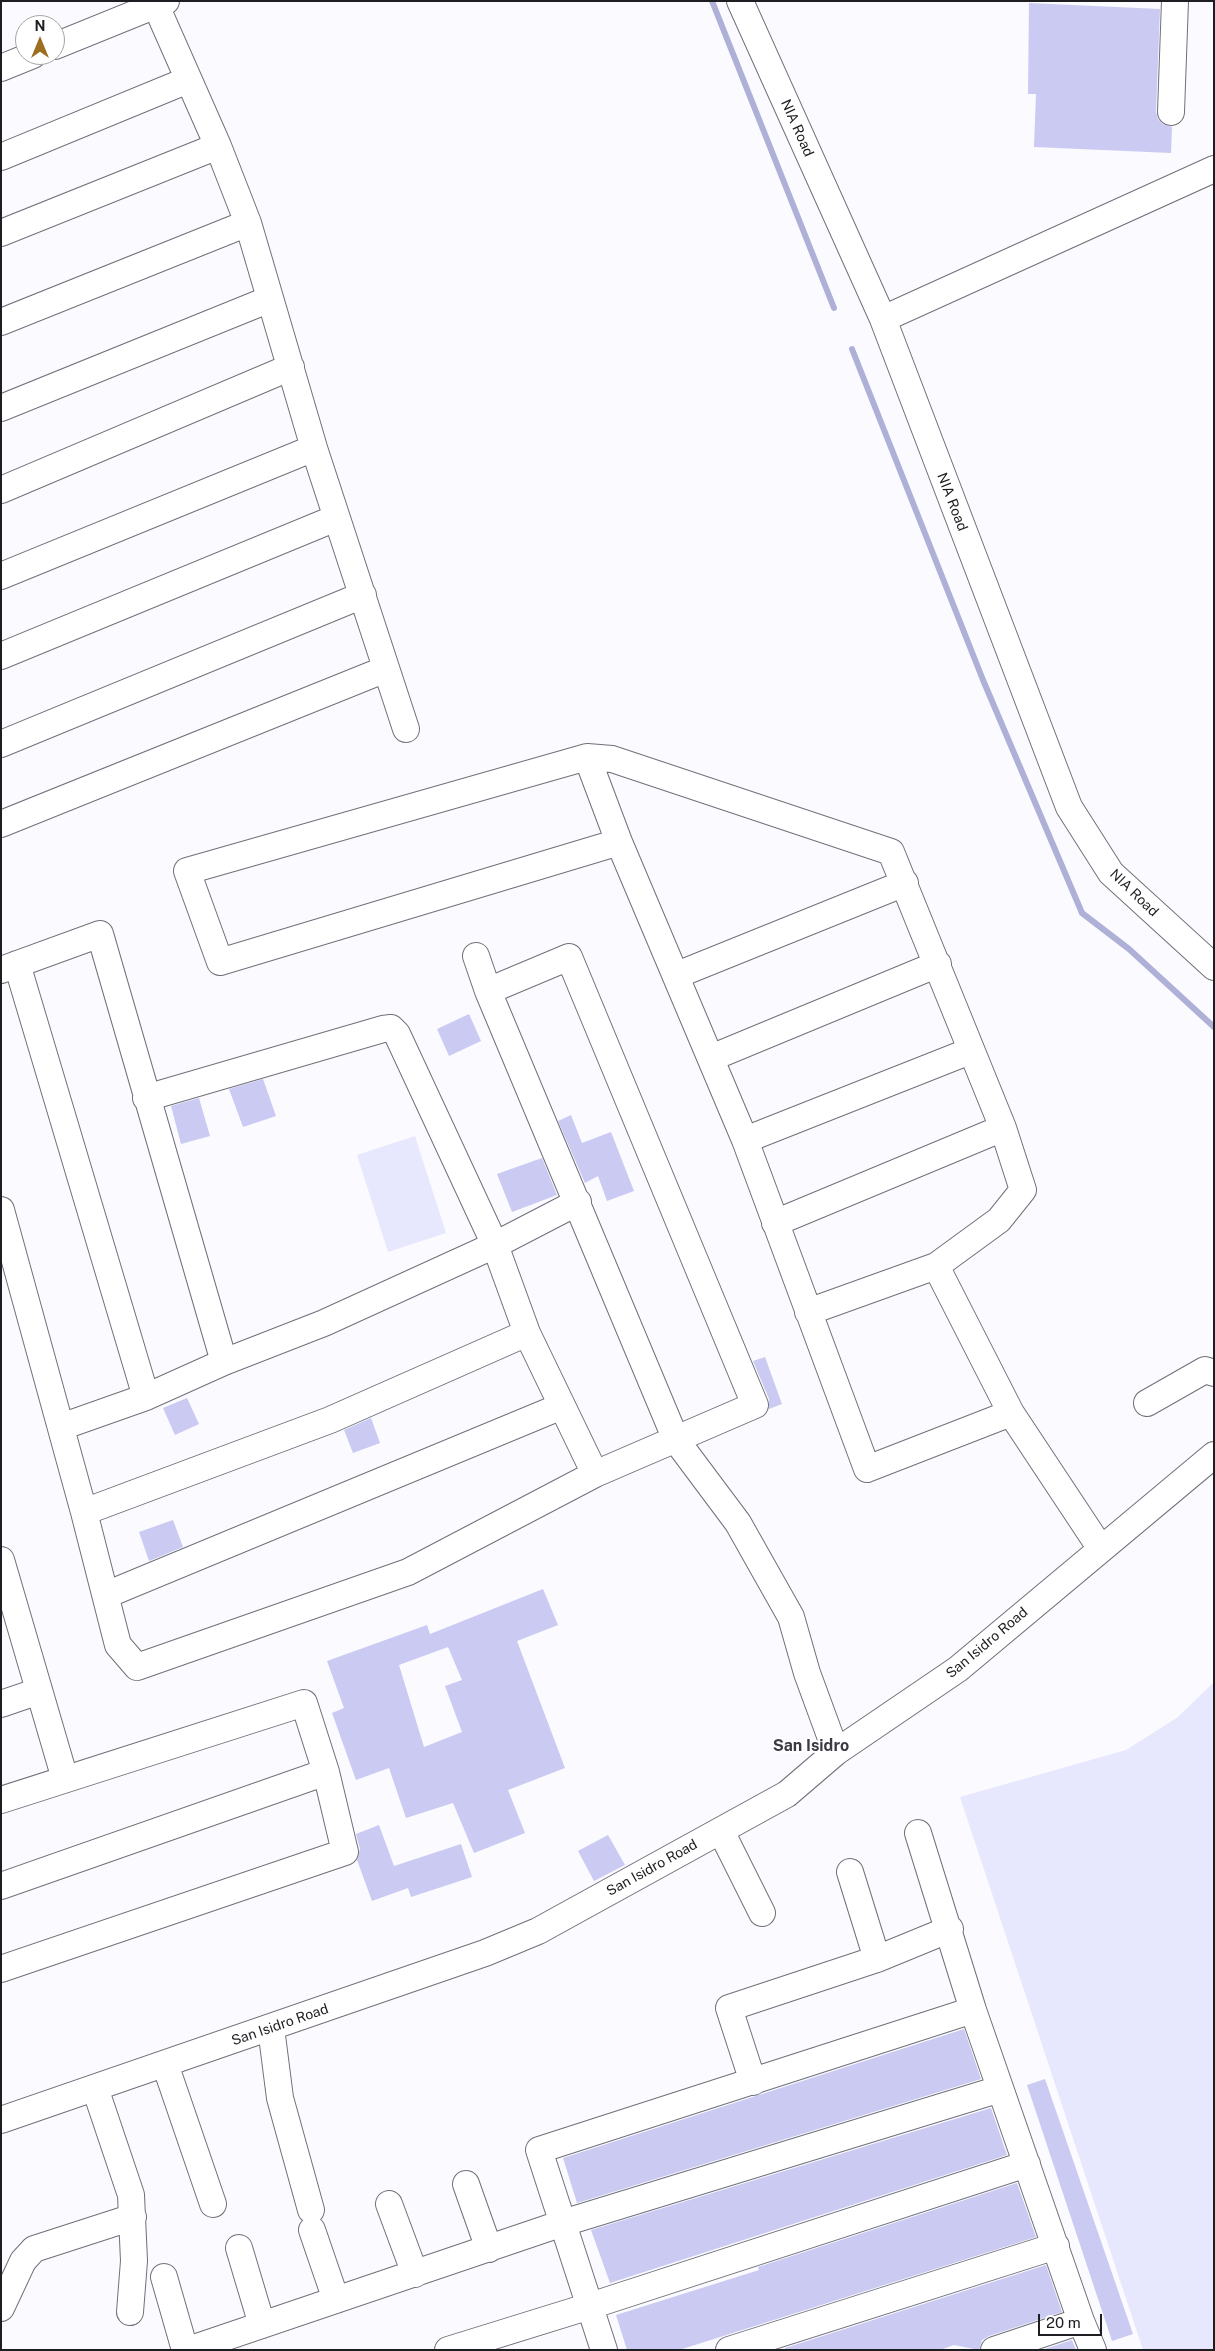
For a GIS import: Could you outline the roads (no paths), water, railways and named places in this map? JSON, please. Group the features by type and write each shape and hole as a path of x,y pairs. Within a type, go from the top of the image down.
{"street":[{"name":"NIA Road","path":"740,1 883,319 1069,808 1110,873 1214,967"},
{"path":"1171,112 1175,1"},
{"path":"65,42 159,2 188,80 218,146 248,223 314,448 406,729"},
{"path":"1,68 15,62"},
{"path":"1,157 188,80"},
{"path":"1,233 218,146"},
{"path":"883,319 1214,168"},
{"path":"1,322 248,223"},
{"path":"1,408 270,299"},
{"path":"1,490 291,367"},
{"path":"1,576 314,448"},
{"path":"1,656 336,518"},
{"path":"1,744 363,595"},
{"path":"1,824 386,669"},
{"path":"619,842 220,962 187,871 587,757 612,760 892,852 1002,1128 1023,1190 999,1220 936,1266 808,1312"},
{"path":"587,757 619,842 677,975 745,1140 866,1469 1011,1413"},
{"path":"677,975 905,883"},
{"path":"146,1397 9,967 100,934 224,1362"},
{"path":"476,956 488,991 578,1202 676,1440 738,1523 791,1617 807,1673 836,1752"},
{"path":"1,1210 6,1240 61,1427 118,1645 137,1667 408,1572 596,1474 755,1405 569,957 488,991"},
{"path":"711,1058 938,964"},
{"path":"146,1098 382,1029 391,1028 397,1034 495,1245 527,1333 596,1474"},
{"path":"745,1140 970,1051"},
{"path":"775,1223 1002,1128"},
{"path":"61,1427 146,1397 224,1362 324,1323 495,1245 578,1202"},
{"path":"936,1266 1011,1413 1101,1549"},
{"path":"84,1512 330,1420 527,1333"},
{"path":"1148,1403 1205,1370 1214,1373"},
{"path":"106,1595 562,1406"},
{"name":"San Isidro Road","path":"1,2120 485,1953 538,1931 721,1831 787,1794 836,1752 958,1669 1214,1455"},
{"path":"1,1560 8,1612 39,1691 65,1779"},
{"path":"1,1704 39,1691"},
{"path":"1,1800 304,1703 326,1772 345,1852 1,1968"},
{"path":"1,1886 326,1772"},
{"path":"721,1831 762,1913"},
{"path":"918,1833 950,1930 973,2010 1081,2321 1093,2350"},
{"path":"850,1872 878,1959"},
{"path":"753,2082 729,2008 878,1959 950,1930"},
{"path":"604,2350 539,2150 973,2010"},
{"path":"271,2028 280,2098 312,2220 336,2300"},
{"path":"165,2064 213,2204"},
{"path":"96,2088 131,2195 134,2261 130,2312"},
{"path":"164,2277 186,2350 563,2224 1000,2089"},
{"path":"448,2350 1028,2164"},
{"path":"466,2184 489,2249"},
{"path":"389,2204 415,2274"},
{"path":"1,2308 23,2261 34,2249 133,2217"},
{"path":"729,2350 1056,2246"},
{"path":"239,2248 262,2325"},
{"path":"994,2350 1081,2321"}],"waterway":[{"path":"712,1 834,308"},
{"path":"852,349 983,680 1082,913 1129,949 1214,1027"}],"district":[{"name":"San Isidro","path":"811,1746"}]}
